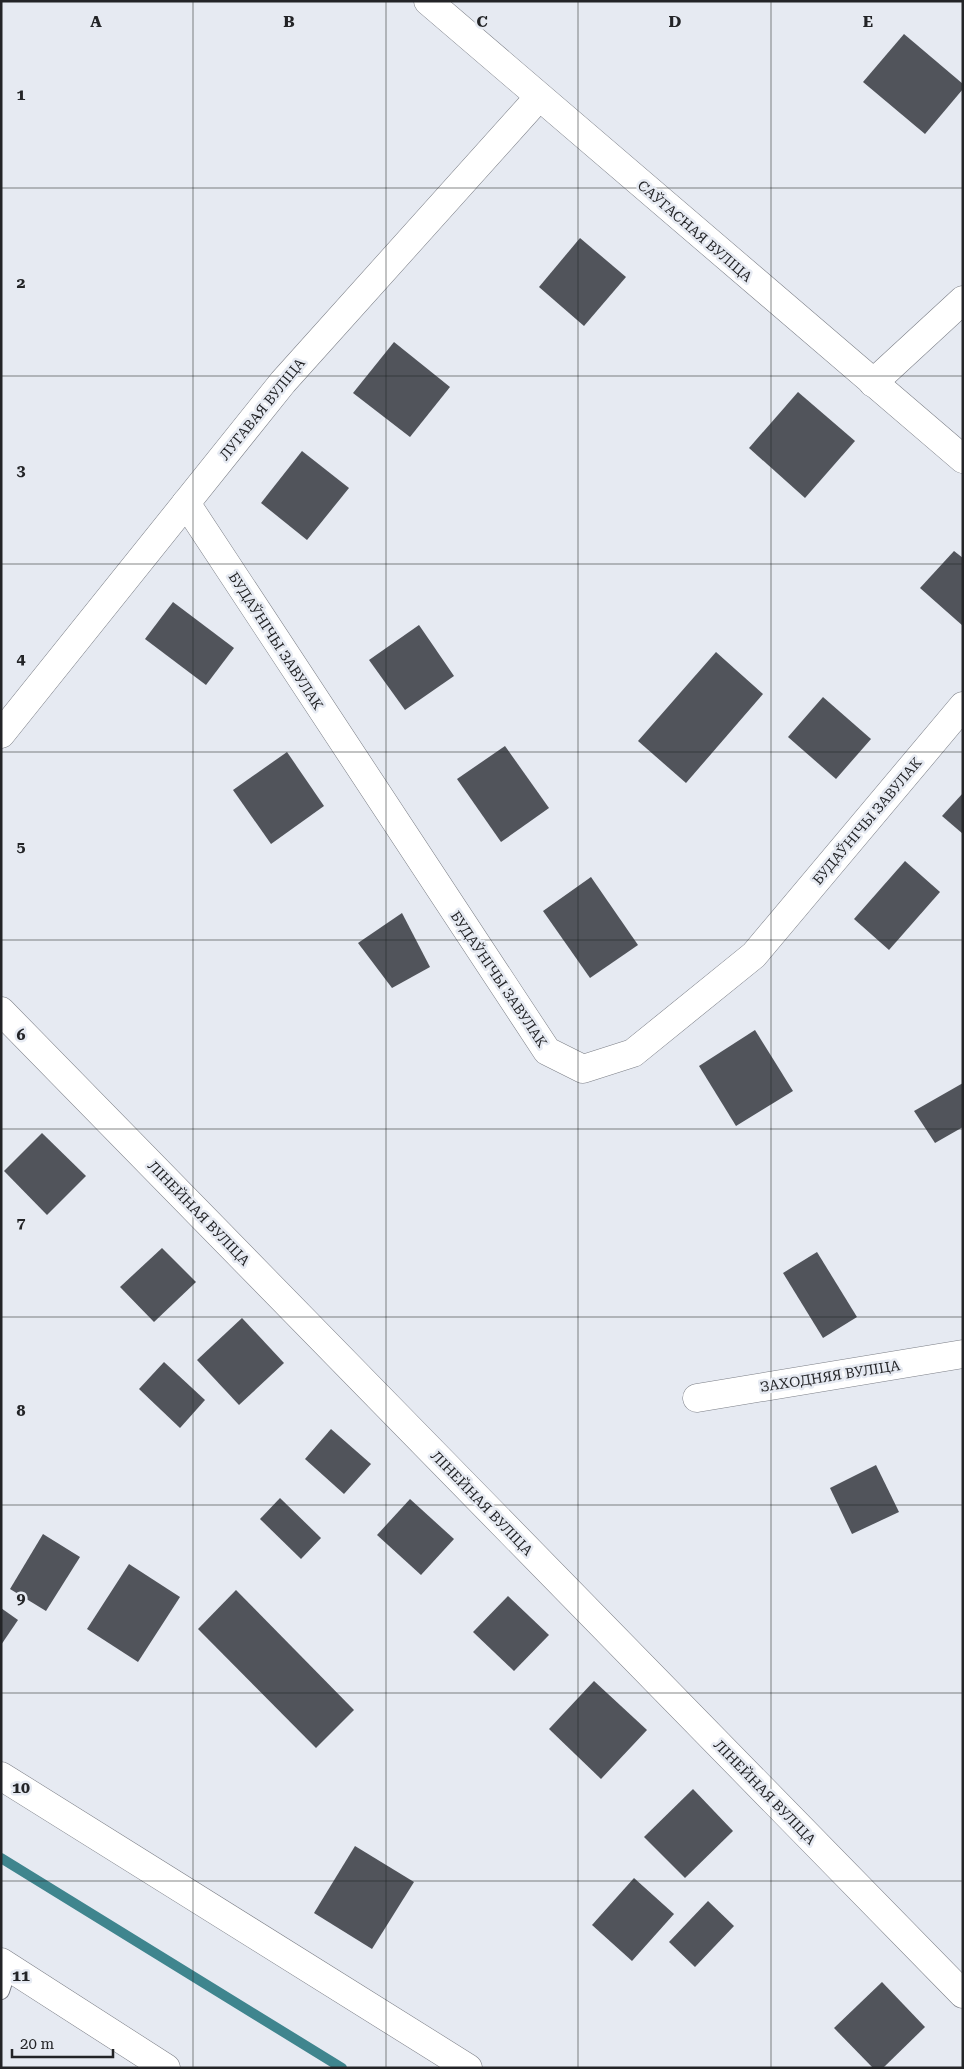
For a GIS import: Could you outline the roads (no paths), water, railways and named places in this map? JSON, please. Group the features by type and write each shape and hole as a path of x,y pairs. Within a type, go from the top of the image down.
{"street":[{"name":"САЎГАСНАЯ ВУЛІЦА","path":"428,1 963,459"},
{"name":"ЛУГАВАЯ ВУЛІЦА","path":"1,734 283,382 539,97"},
{"path":"872,383 963,300"},
{"name":"БУДАЎНІЧЫ ЗАВУЛАК","path":"186,504 547,1051 583,1069 633,1053 754,955 963,706"},
{"name":"ЛІНЕЙНАЯ ВУЛІЦА","path":"1,1012 963,1994"},
{"name":"ЗАХОДНЯЯ ВУЛІЦА","path":"698,1398 963,1354"},
{"path":"1,1776 468,2068"},
{"path":"4,1973 166,2068"}],"waterway":[{"path":"1,1858 342,2068"}]}
